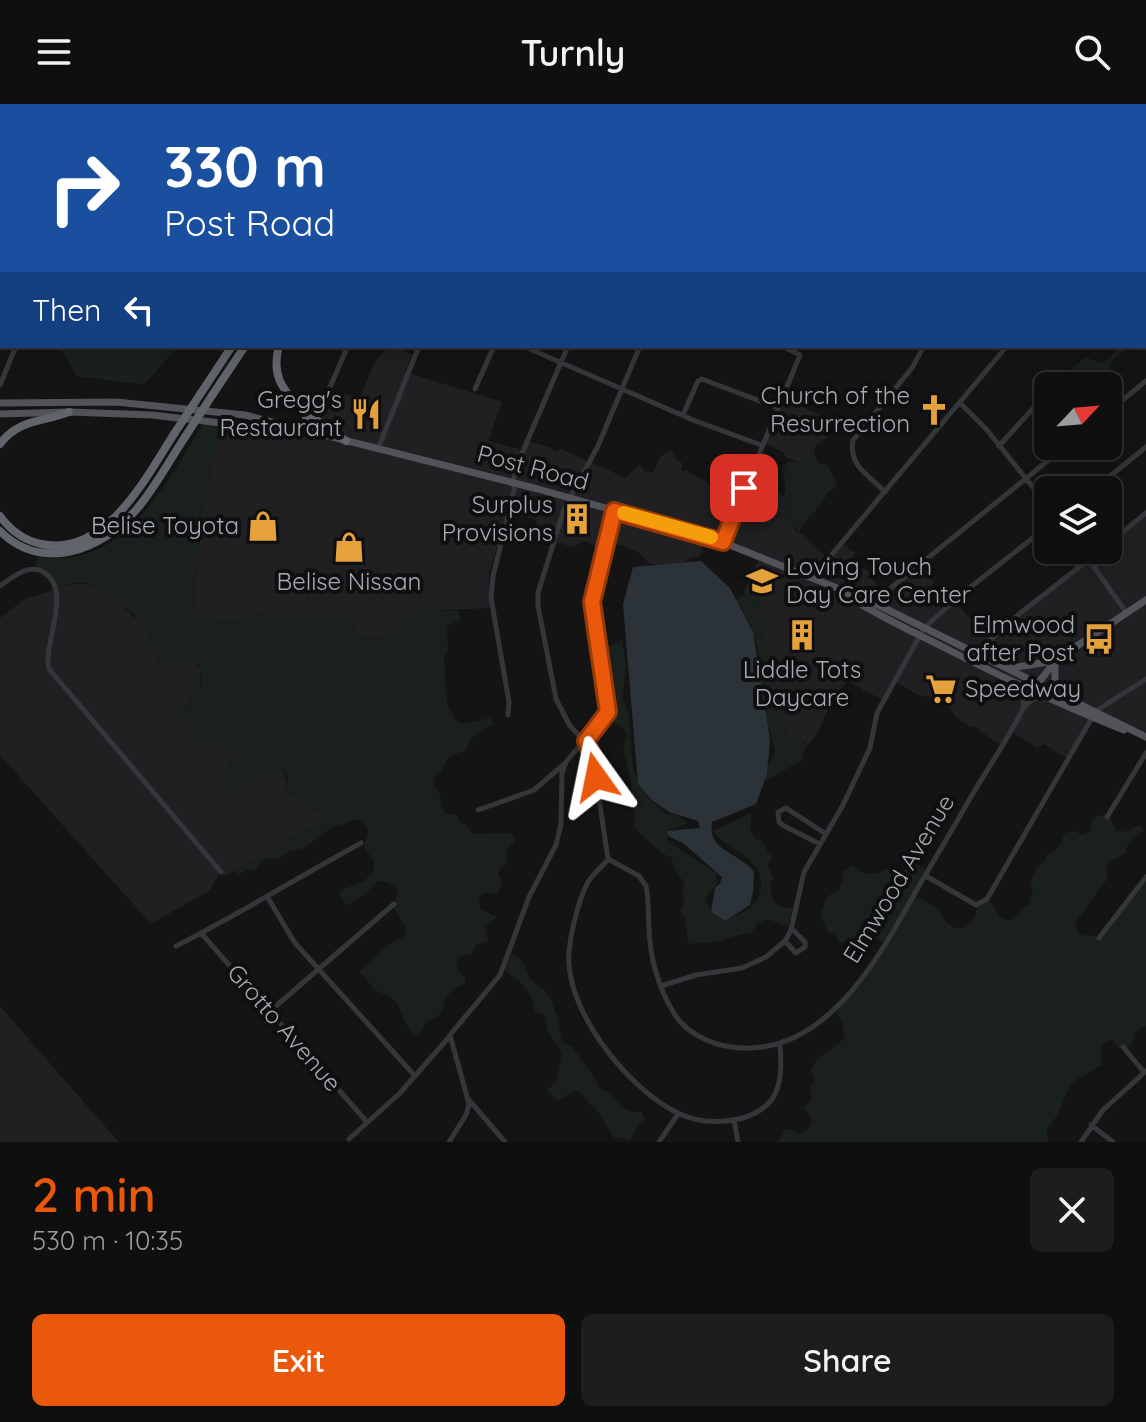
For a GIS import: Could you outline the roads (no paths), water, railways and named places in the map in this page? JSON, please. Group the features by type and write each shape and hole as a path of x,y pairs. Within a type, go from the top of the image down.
{"highway":[{"path":"0,516 19,535 41,544 62,544 85,537 108,523 123,509 231,348"},
{"path":"0,531 22,547 46,554 71,552 99,541 138,507 244,348"},
{"path":"279,348 278,376 284,390 308,420 310,433"},
{"path":"296,406 346,441"},
{"path":"0,444 11,432 28,422 69,412"}],"main road":[{"name":"Post Road","path":"0,403 80,401 181,406 260,418 570,498 723,542 833,586 1016,682 1074,700 1094,714"},
{"name":"Post Road","path":"0,414 69,412 152,415 310,433"},
{"path":"1036,686 1056,660 1146,600"},
{"name":"Post Road","path":"922,632 1008,668 1036,686 1044,695 1146,738"},
{"path":"1008,668 1056,660"},
{"path":"1056,660 1055,682 1074,700"}],"street":[{"path":"0,385 15,348"},
{"path":"321,398 330,387 347,348"},
{"path":"378,449 418,348"},
{"path":"475,389 493,348"},
{"path":"528,348 761,445"},
{"path":"508,715 509,702 491,593 514,472 567,348"},
{"path":"608,859 639,876 646,886 652,955 661,986 677,1018 691,1032 706,1040 749,1049 780,1044 781,1065 776,1093 759,1111 734,1120 702,1121 678,1114 640,1087 624,1072 597,1033 573,986 569,963 578,911 586,886 608,859 593,758 586,741 570,726 556,699 538,606 541,582 556,528 590,465 639,348"},
{"path":"723,542 800,355 786,348"},
{"path":"885,492 856,465 852,456 853,440 912,368 923,348"},
{"path":"811,579 1005,348"},
{"path":"683,415 698,381 702,379 778,408"},
{"path":"1122,401 1146,381"},
{"path":"960,403 1034,489"},
{"path":"999,446 1034,407"},
{"path":"1110,476 1146,447"},
{"path":"869,606 1049,460"},
{"path":"478,810 534,790 586,741 608,712 592,602 614,511"},
{"path":"1122,533 1146,513"},
{"path":"661,986 696,975 742,968 766,957 785,941 804,872 862,768 870,748 877,713 922,632 958,597 1034,537"},
{"path":"976,653 1019,614 1084,564"},
{"path":"1093,564 1126,612"},
{"path":"0,586 26,570 36,569 47,574 54,589 56,612 47,660 49,669 221,872"},
{"path":"926,876 976,905 987,899 1094,714 1146,679"},
{"path":"1016,682 1022,689 1023,709"},
{"name":"Elmwood Avenue","path":"780,1044 827,1015 863,980 1023,709 1030,701 1044,695"},
{"path":"1107,817 1146,753"},
{"path":"349,1139 415,1076 500,975 529,897 556,845 561,824 562,773 566,762"},
{"path":"820,844 784,826 779,822 778,812 786,808 794,811 826,834"},
{"path":"176,946 268,898 361,843"},
{"path":"1099,938 1146,877"},
{"path":"268,898 290,936 318,970 415,1076"},
{"path":"269,1012 394,904"},
{"path":"785,941 796,953 805,947 805,942 791,928"},
{"name":"Grotto Avenue","path":"201,933 367,1122"},
{"path":"449,1142 466,1115 469,1104 450,1035"},
{"path":"1081,1142 1103,1110 1145,1071 1123,1047"},
{"path":"467,1098 505,1142"},
{"path":"659,1142 678,1114"},
{"path":"734,1120 738,1142"},
{"path":"1091,1125 1113,1142"}],"place":[{"name":"Church of the Resurrection","path":"934,410"},
{"name":"Gregg's Restaurant","path":"366,414"},
{"name":"Surplus Provisions","path":"577,519"},
{"name":"Belise Toyota","path":"263,526"},
{"name":"Belise Nissan","path":"349,547"},
{"name":"Loving Touch Day Care Center","path":"762,581"},
{"name":"Liddle Tots Daycare","path":"802,635"},
{"name":"Elmwood after Post","path":"1099,639"},
{"name":"Speedway","path":"941,689"}]}
